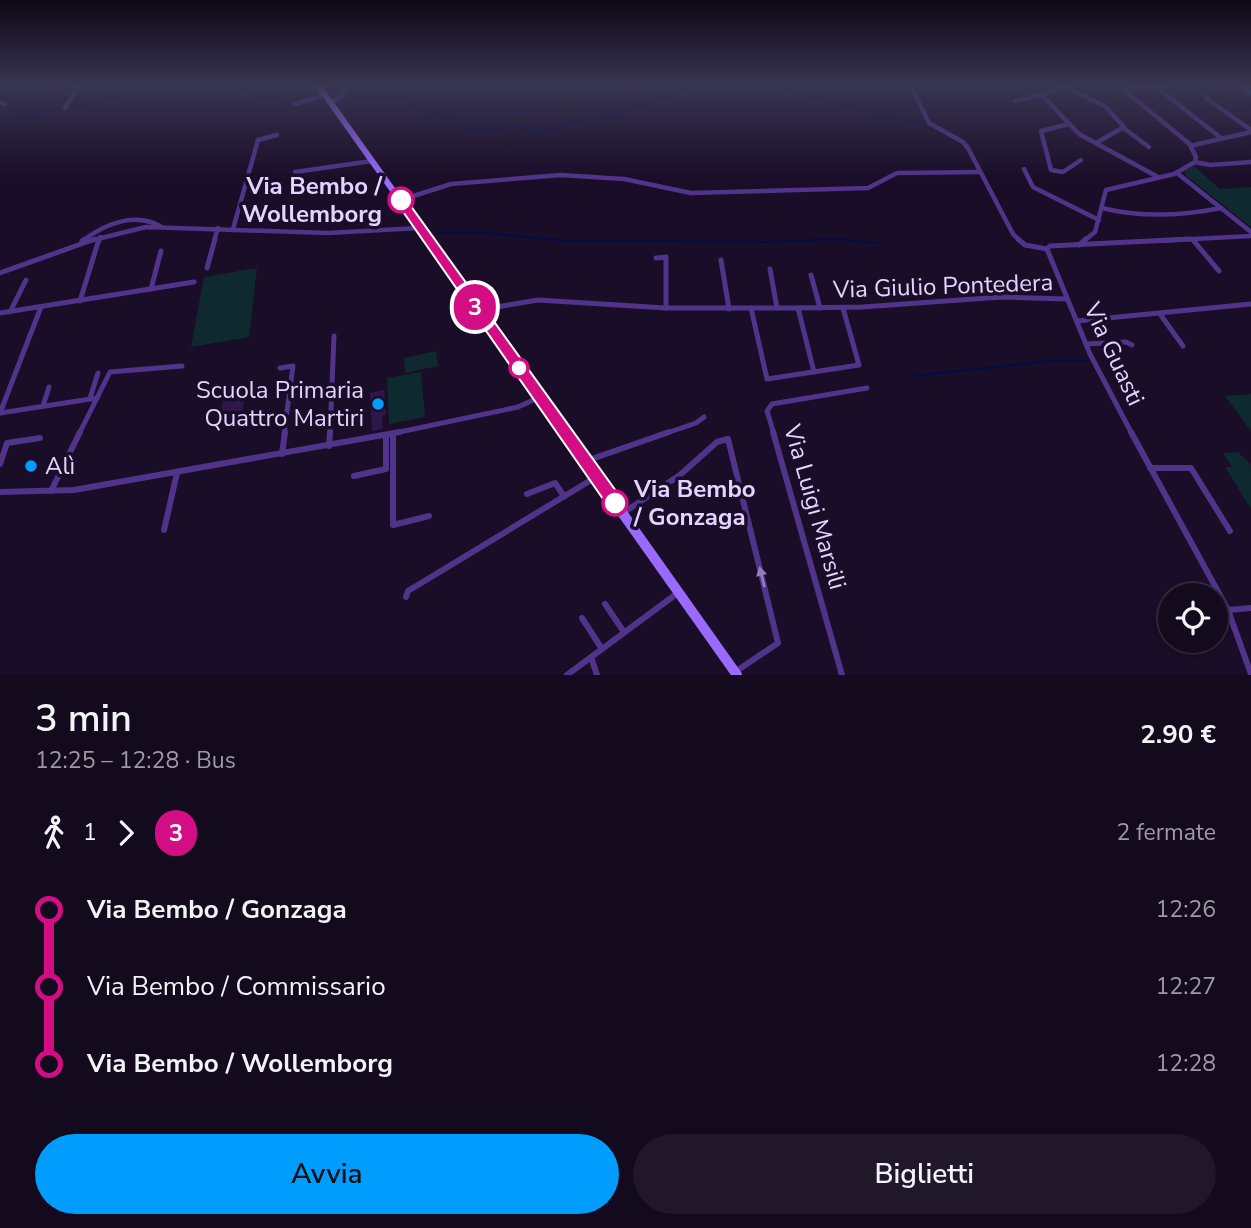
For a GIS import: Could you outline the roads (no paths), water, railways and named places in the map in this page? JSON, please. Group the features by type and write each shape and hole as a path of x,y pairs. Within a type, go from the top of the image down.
{"main road":[{"path":"340,116 736,673"}],"street":[{"path":"926,116 929,123 963,142 1017,240 1028,247 1047,249 1050,246 1249,235"},
{"path":"1062,116 1096,143 1158,177"},
{"path":"1114,116 1125,129 1149,147"},
{"path":"1156,116 1192,146 1195,159"},
{"path":"1194,116 1222,138"},
{"path":"1231,116 1251,131"},
{"path":"1069,124 1041,131 1051,170 1063,172 1082,160"},
{"path":"1096,143 1125,129"},
{"path":"1192,146 1251,131"},
{"path":"233,229 258,140 277,135"},
{"path":"1195,159 1208,165 1251,162"},
{"path":"1079,245 1092,236 1106,190 1177,173 1195,159"},
{"path":"295,172 372,161"},
{"path":"1024,169 1032,187 1099,220"},
{"path":"401,200 451,184 561,175 624,179 669,190 715,193 868,188 891,173 980,172"},
{"path":"1177,173 1221,208 1249,235 1251,244"},
{"path":"1102,208 1130,214 1202,212 1221,208"},
{"path":"81,243 91,234 124,221 148,221 160,226"},
{"path":"0,273 100,237 160,226 328,233 419,228"},
{"path":"207,268 218,228"},
{"path":"80,301 100,237"},
{"path":"1193,240 1219,271"},
{"name":"Via Guasti","path":"1047,249 1086,344 1213,583"},
{"path":"151,289 161,251"},
{"path":"656,258 666,257 666,308"},
{"path":"721,260 729,309"},
{"path":"770,269 777,308"},
{"name":"Via Giulio Pontedera","path":"811,275 820,308"},
{"path":"10,312 26,279"},
{"path":"0,313 194,282"},
{"name":"Via Giulio Pontedera","path":"478,310 538,300 729,309 844,308 1003,297 1068,299"},
{"path":"1077,321 1251,304"},
{"path":"41,307 0,413 93,398"},
{"path":"751,308 767,379 859,365 844,308"},
{"path":"798,308 814,372"},
{"path":"1160,314 1183,346"},
{"path":"329,446 334,336"},
{"path":"1086,344 1126,342 1132,345"},
{"path":"51,491 93,398 110,372 182,366"},
{"path":"280,368 293,366 282,454"},
{"path":"93,398 98,373"},
{"path":"43,406 49,387"},
{"name":"Via Luigi Marsili","path":"842,675 767,411 772,404 867,388"},
{"path":"0,492 81,489 177,473 390,434 518,407 540,397"},
{"path":"585,461 696,423 704,417"},
{"path":"354,476 386,469 390,434"},
{"path":"390,434 393,525 429,516"},
{"path":"0,464 7,443 40,438"},
{"path":"622,513 680,475 717,442 728,439 778,643 736,673"},
{"path":"1150,468 1191,468 1230,531"},
{"path":"164,530 177,473"},
{"path":"407,594 596,477"},
{"path":"527,494 555,483 564,496"},
{"path":"567,675 679,592"},
{"path":"605,604 624,632"},
{"path":"1228,610 1251,608"},
{"name":"Via Guasti","path":"1228,610 1251,674"},
{"path":"582,618 602,649"},
{"path":"590,657 597,675"}],"waterway":[{"path":"0,121 22,116"},
{"path":"449,116 465,121 466,130 525,126 534,134 604,116"},
{"path":"891,116 920,124"},
{"path":"437,233 484,233 558,240 767,242 837,239 877,243"},
{"path":"914,376 1051,361 1089,361"}],"place":[{"name":"Via Bembo / Wollemborg","path":"401,200"},
{"name":"Scuola Primaria Quattro Martiri","path":"378,404"},
{"name":"Alì","path":"31,466"},
{"name":"Via Bembo / Gonzaga","path":"615,503"}]}
